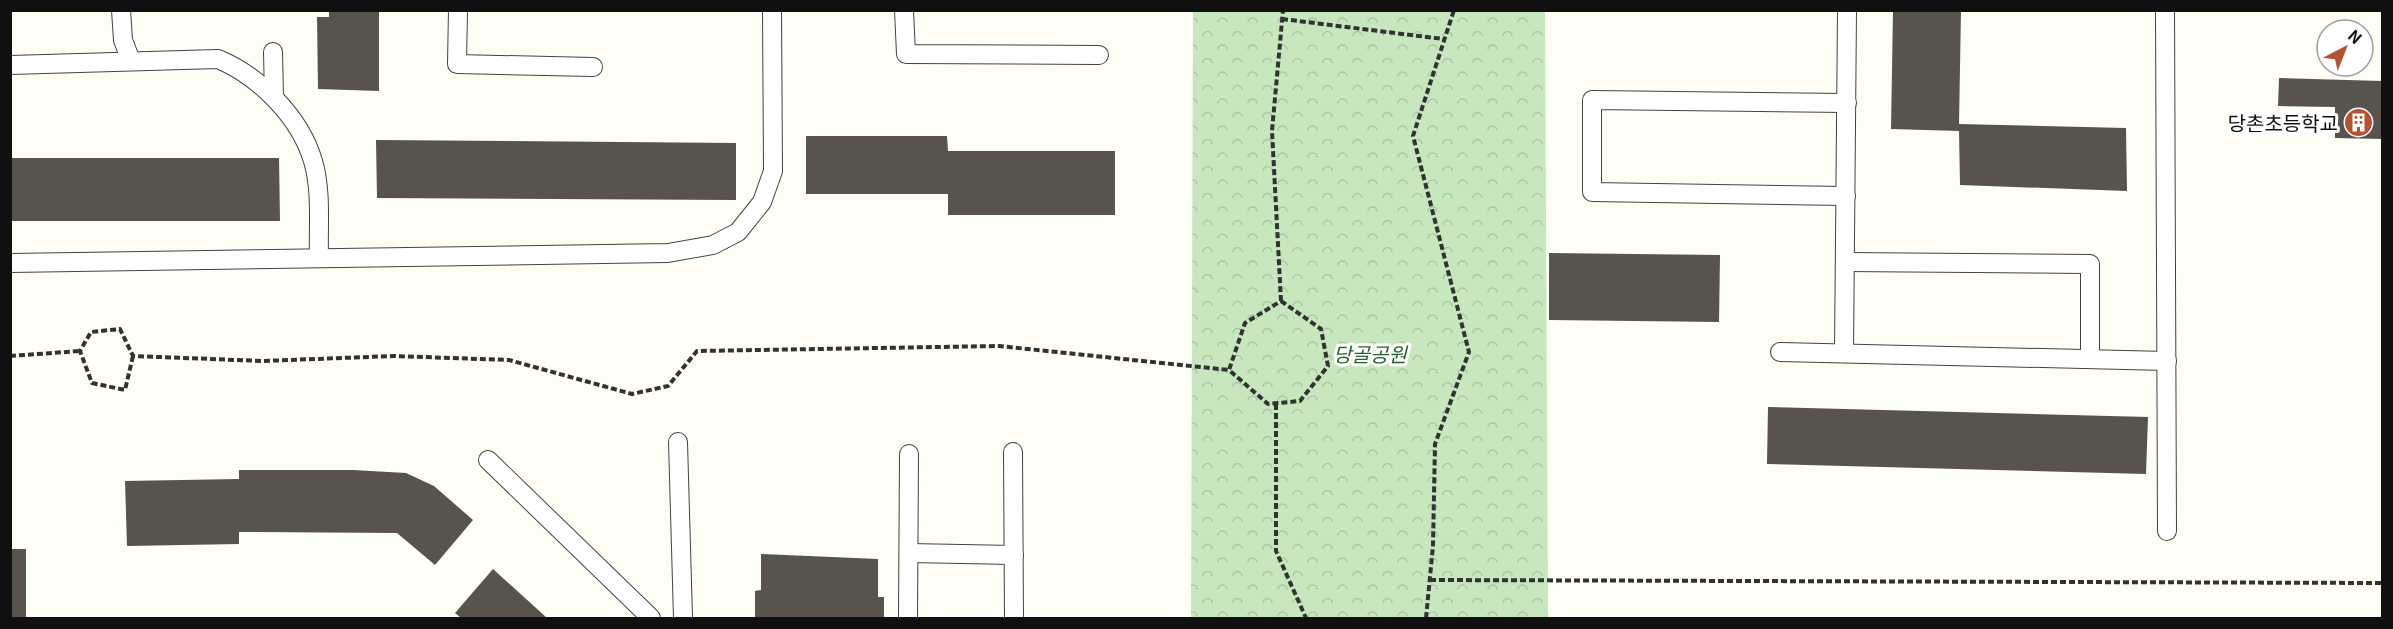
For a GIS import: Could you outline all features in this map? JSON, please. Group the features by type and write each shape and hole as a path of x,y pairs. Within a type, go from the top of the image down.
{"lane":[{"path":"121,10 123,40 131,61"},
{"path":"458,10 457,64 593,67"},
{"path":"10,263 668,253 713,245 738,232 762,202 773,171 772,10"},
{"path":"904,10 906,54 1099,55"},
{"path":"1844,353 1847,10"},
{"path":"2165,10 2167,531"},
{"path":"273,52 274,97"},
{"path":"10,65 218,59 235,66 257,80 274,97 303,139 313,162 318,207 319,258"},
{"path":"1846,196 1592,192 1592,100 1847,103"},
{"path":"1845,262 2090,264 2090,359"},
{"path":"1780,352 2167,361"},
{"path":"678,442 683,618"},
{"path":"1013,452 1014,618"},
{"path":"908,618 909,454"},
{"path":"488,460 651,618"},
{"path":"909,553 1014,555"}],"path":[{"path":"1281,301 1272,131 1283,10"},
{"path":"1426,618 1433,546 1435,444 1470,352 1413,136 1454,10"},
{"path":"1282,20 1443,39"},
{"path":"1229,370 1245,322 1281,301"},
{"path":"133,356 262,361 394,356 509,360 632,394 668,386 697,351 999,346 1229,370 1268,404 1276,404 1299,401 1328,366 1321,329 1281,301"},
{"path":"120,329 133,356 125,390 92,384 80,351 91,332 120,329"},
{"path":"10,356 80,351"},
{"path":"1276,404 1276,550 1306,618"},
{"path":"1430,580 2382,583"}],"green space":[{"name":"당골공원","path":"1193,11 1545,11 1548,618 1191,618"}],"building":[{"path":"329,10 379,10 379,91 318,89 317,17 329,17"},
{"path":"1893,10 1961,10 1959,124 2126,128 2127,191 1960,185 1959,131 1891,129"},
{"name":"당촌초등학교","path":"2279,78 2382,81 2382,139 2335,138 2335,107 2278,106"},
{"path":"806,136 947,136 948,151 1115,151 1115,215 948,215 948,194 806,194"},
{"path":"376,140 736,143 736,200 377,198"},
{"path":"10,158 279,158 280,221 10,221"},
{"path":"1549,253 1720,255 1719,322 1549,320"},
{"path":"1768,407 2148,417 2146,474 1767,464"},
{"path":"239,470 353,470 406,473 434,486 473,520 435,565 397,533 239,532 239,544 127,546 125,481 239,479"},
{"path":"10,549 26,549 26,618 10,618"},
{"path":"761,554 878,559 878,597 884,597 884,618 755,618 755,591 761,590"},
{"path":"493,569 547,618 461,618 455,613"}],"place":[{"name":"당촌초등학교","path":"2359,122"}]}
